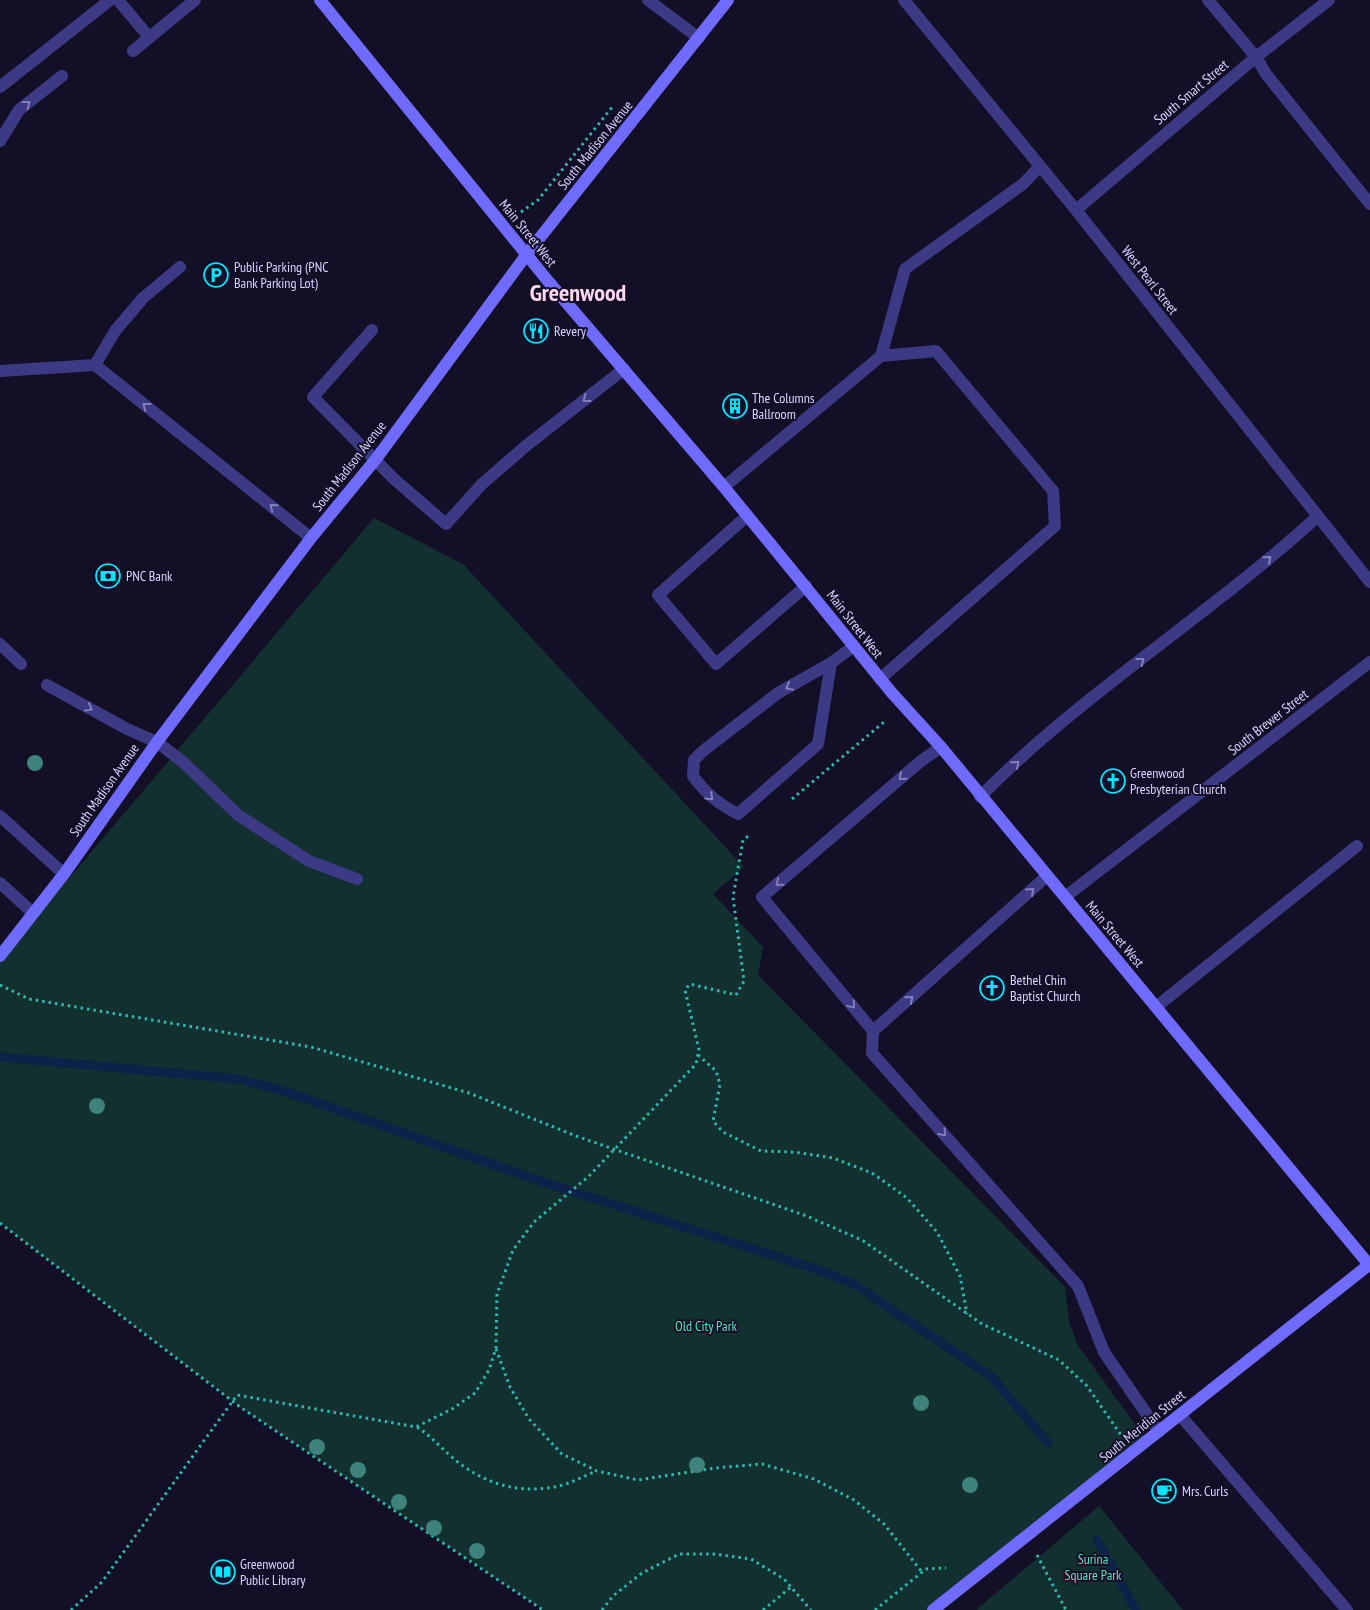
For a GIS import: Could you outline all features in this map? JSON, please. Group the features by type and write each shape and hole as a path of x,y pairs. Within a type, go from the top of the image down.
{"main road":[{"name":"Main Street West","path":"320,0 548,282 724,487 880,679 941,747 980,797 1370,1265"},
{"name":"South Madison Avenue","path":"0,956 64,874 157,742 311,538 376,459 527,254 728,0"},
{"name":"South Meridian Street","path":"933,1610 1370,1265"}],"street":[{"path":"0,86 110,0"},
{"path":"118,0 149,38"},
{"path":"133,51 195,0"},
{"path":"648,0 699,38"},
{"name":"West Pearl Street","path":"904,0 1076,210 1370,582"},
{"path":"1208,0 1256,57 1266,74 1370,204"},
{"name":"South Smart Street","path":"1076,210 1256,57 1329,0"},
{"path":"0,141 19,110 62,76"},
{"path":"881,356 905,269 1023,184 1040,166"},
{"path":"95,365 115,331 143,298 180,267"},
{"path":"372,330 313,398 393,478 446,524 482,484 527,445 624,369"},
{"path":"724,487 881,356 936,351 1054,491 1055,526 880,679"},
{"path":"0,371 95,365 311,538"},
{"path":"747,516 658,595 716,664 806,586"},
{"path":"980,797 997,780 1084,706 1200,615 1318,516"},
{"path":"0,644 20,664"},
{"path":"831,663 818,744 738,814 717,803 704,791 693,776 694,760 778,693 831,663 854,646"},
{"name":"South Brewer Street","path":"1065,897 1370,662"},
{"path":"47,685 127,729 157,742 183,762 238,815 309,861 357,879"},
{"path":"941,747 921,760 762,897 873,1031 872,1053 1078,1286 1104,1352 1159,1432"},
{"path":"0,816 64,874"},
{"path":"1156,1008 1357,846"},
{"path":"873,1031 1047,876"},
{"path":"0,884 33,914"},
{"path":"1180,1415 1347,1610"}],"path":[{"path":"521,212 538,200 616,103"},
{"path":"787,803 884,722"},
{"path":"416,1427 452,1409 475,1393 489,1370 496,1348 497,1294 513,1250 534,1222 588,1177 696,1064 699,1050 684,990 690,984 736,994 744,981 733,897 743,840 758,828"},
{"path":"0,985 29,1000 311,1047 469,1093 615,1149 804,1215 862,1240 906,1269 968,1315 1059,1360 1087,1386 1133,1453"},
{"path":"698,1056 716,1071 720,1084 713,1121 723,1132 761,1151 794,1152 833,1158 872,1174 907,1198 937,1232 960,1276 968,1315"},
{"path":"0,1223 233,1401 543,1610"},
{"path":"496,1348 510,1388 529,1419 562,1454 597,1470 638,1480 715,1468 762,1464 814,1479 854,1500 884,1524 922,1572"},
{"path":"71,1610 102,1582 237,1395 416,1427 429,1435 455,1460 487,1481 518,1489 555,1487 597,1470"},
{"path":"1024,1538 1036,1555 1066,1610"},
{"path":"602,1610 613,1596 642,1573 679,1554 714,1554 751,1559 784,1579 811,1610"},
{"path":"875,1610 926,1569 946,1568"},
{"path":"762,1610 791,1587"}],"green space":[{"name":"Old City Park","path":"374,518 463,564 744,867 713,894 763,947 758,975 1065,1287 1069,1321 1077,1344 1147,1441 932,1610 543,1610 240,1407 0,1223 0,960"},
{"name":"Surina Square Park","path":"1099,1506 1183,1610 976,1610"}],"waterway":[{"path":"0,1057 239,1079 278,1089 546,1183 819,1270 854,1284 992,1377 1048,1443"},
{"path":"1097,1540 1136,1610"}],"place":[{"name":"Public Parking (PNC Bank Parking Lot)","path":"216,275"},
{"name":"Revery","path":"536,331"},
{"name":"The Columns Ballroom","path":"735,406"},
{"name":"PNC Bank","path":"108,576"},
{"name":"Greenwood Presbyterian Church","path":"1113,781"},
{"name":"Bethel Chin Baptist Church","path":"992,988"},
{"name":"Mrs. Curls","path":"1164,1491"},
{"name":"Greenwood Public Library","path":"223,1572"}],"district":[{"name":"Greenwood","path":"578,292"}]}
